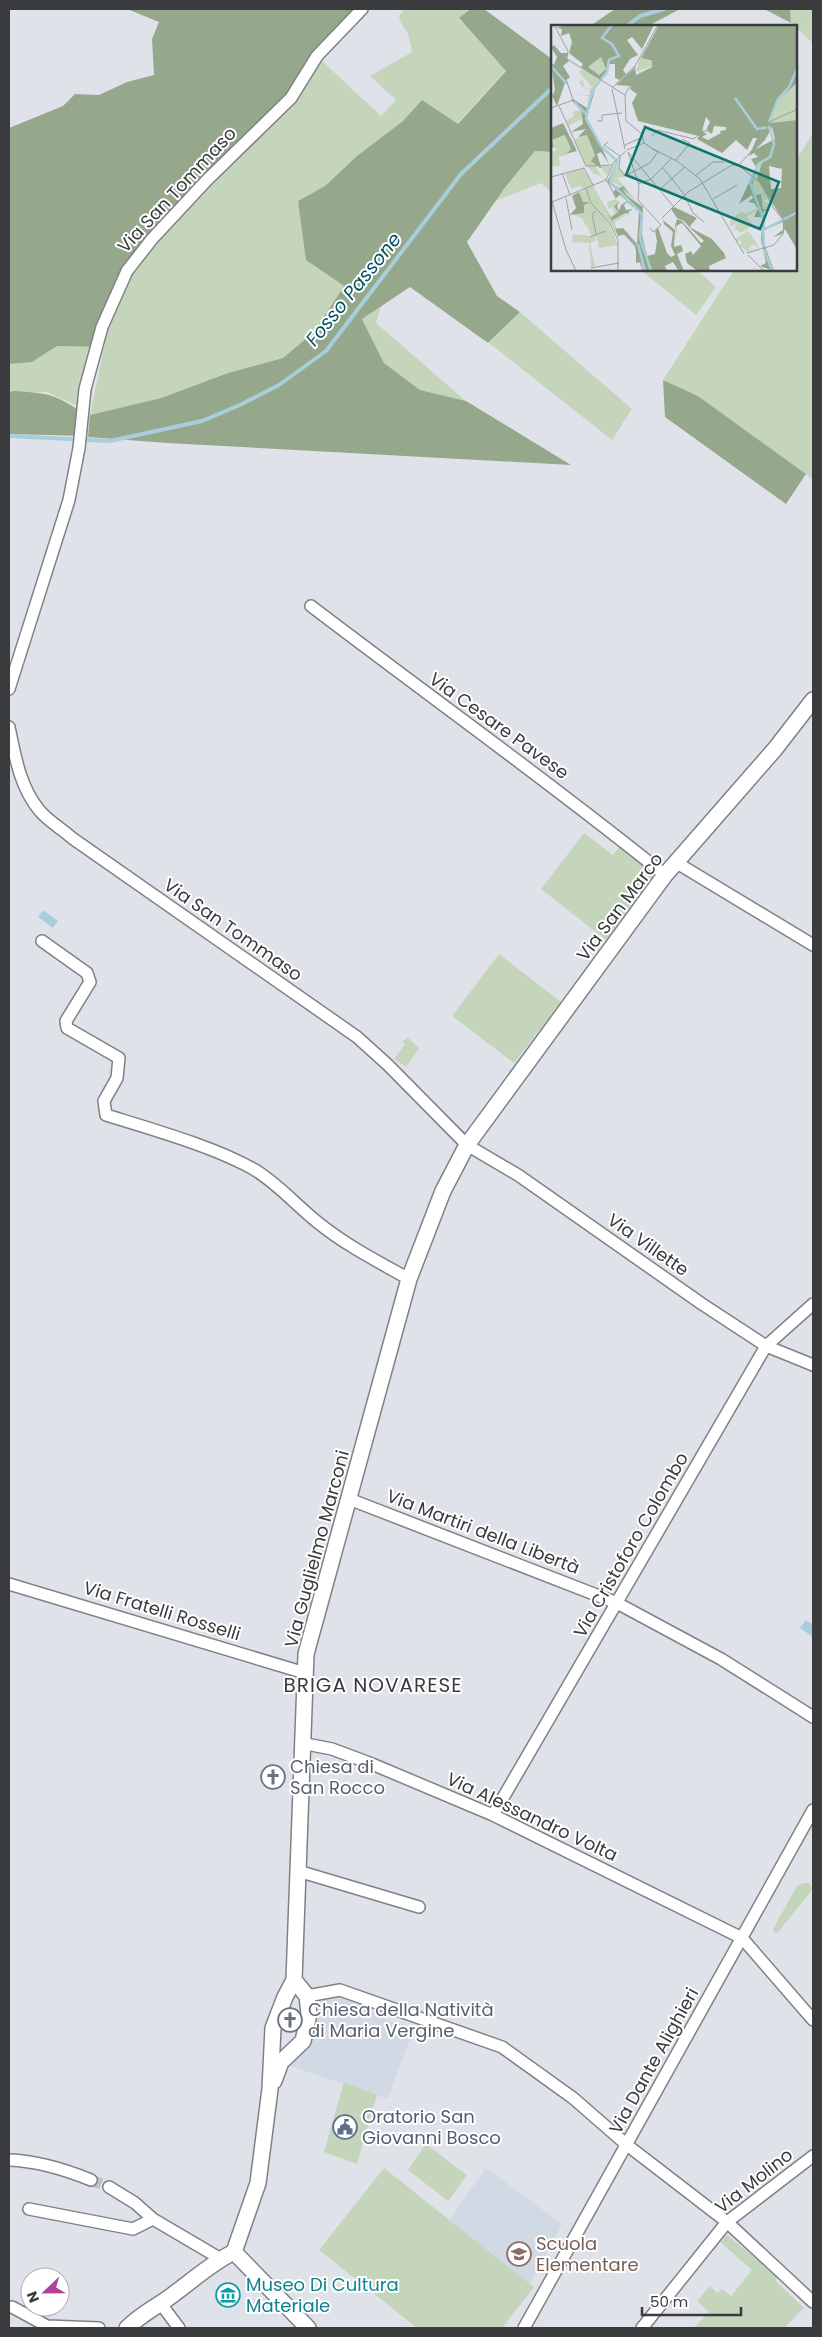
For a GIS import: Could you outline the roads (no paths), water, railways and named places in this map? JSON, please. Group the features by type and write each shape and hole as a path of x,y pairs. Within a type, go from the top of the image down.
{"street":[{"name":"Via San Tommaso","path":"9,689 69,500 79,448 85,389 100,336 126,271 152,239 207,180 290,98 317,56 362,9"},
{"name":"Via Cesare Pavese","path":"311,606 435,701 583,809 665,875"},
{"name":"Via San Marco","path":"467,1145 665,875 775,749 813,700"},
{"name":"Via San Tommaso","path":"9,727 22,778 40,812 72,838 357,1037 388,1065 467,1145"},
{"path":"677,863 813,945"},
{"path":"42,942 87,973 90,982 66,1021 67,1028 119,1058 117,1078 104,1101 106,1115 187,1142 254,1169 273,1182 315,1221 348,1245 409,1279"},
{"name":"Via Guglielmo Marconi","path":"228,2256 258,2183 270,2089 273,2028 294,1980 301,1744 306,1654 409,1279 442,1191 467,1145"},
{"name":"Via Villette","path":"467,1145 518,1175 702,1304 766,1346 813,1365"},
{"name":"Via Cristoforo Colombo","path":"493,1815 766,1346 813,1304"},
{"name":"Via Martiri della Libertà","path":"349,1499 617,1603 721,1659 813,1717"},
{"name":"Via Fratelli Rosselli","path":"9,1584 305,1673"},
{"name":"Via Alessandro Volta","path":"301,1744 332,1749 493,1815 742,1938"},
{"name":"Via Dante Alighieri","path":"524,2328 813,1810"},
{"path":"298,1872 419,1907"},
{"path":"742,1938 813,2020"},
{"path":"294,1980 308,1996 340,1990 502,2047 573,2098 627,2146 727,2222 813,2302"},
{"name":"Via Guglielmo Marconi","path":"270,2089 281,2062 303,2041 309,2014 308,1996"},
{"name":"Via Molino","path":"642,2328 727,2222 813,2156"},
{"path":"9,2160 30,2160 66,2170 91,2180"},
{"path":"109,2187 135,2203 153,2218 228,2256 274,2294 308,2328"},
{"path":"29,2209 134,2229 153,2218"},
{"path":"127,2328 142,2313 161,2304 228,2256"},
{"path":"161,2304 179,2328"},
{"path":"12,2307 46,2326 99,2328"}],"water":[{"path":"43,910 58,921 53,928 38,917"},
{"path":"806,1620 813,1625 813,1637 800,1628"}],"waterway":[{"name":"Fosso Passone","path":"628,25 640,16 664,9"},
{"name":"Fosso Passone","path":"9,436 110,441 202,421 242,404 279,385 326,351 461,174 551,89"}],"tunnel":[{"path":"91,2180 109,2187"}],"place":[{"name":"Chiesa di San Rocco","path":"273,1777"},
{"name":"Chiesa della Natività di Maria Vergine","path":"290,2020"},
{"name":"Oratorio San Giovanni Bosco","path":"345,2127"},
{"name":"Scuola Elementare","path":"519,2254"},
{"name":"Museo Di Cultura Materiale","path":"228,2295"}],"district":[{"name":"BRIGA NOVARESE","path":"373,1685"}]}
